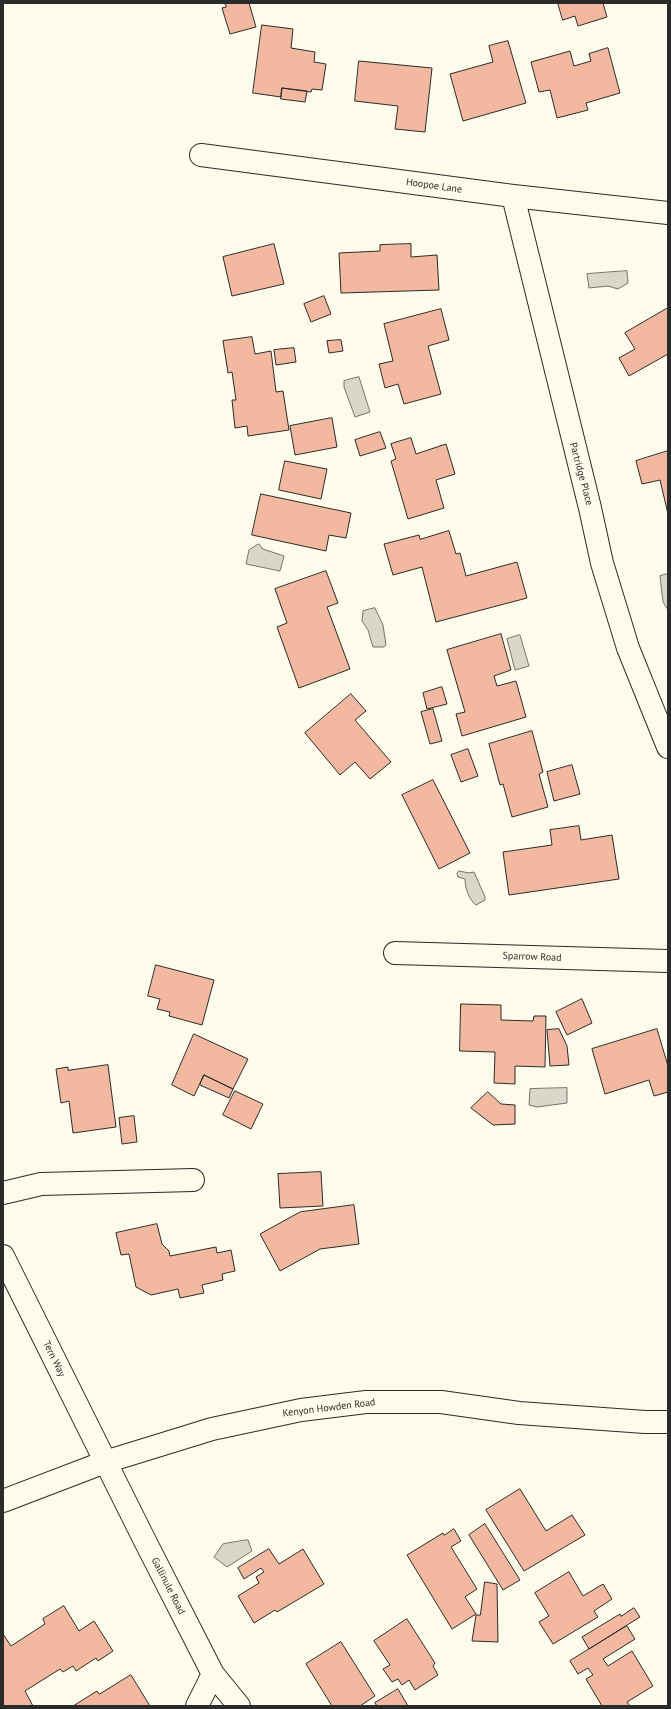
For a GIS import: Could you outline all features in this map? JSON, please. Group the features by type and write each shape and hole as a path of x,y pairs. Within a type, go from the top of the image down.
{"street":[{"name":"Hoopoe Lane","path":"201,155 513,196 668,213"},
{"name":"Partridge Place","path":"513,196 590,508 602,563 628,648 668,746"},
{"name":"Sparrow Road","path":"395,953 668,961"},
{"path":"3,1193 41,1184 193,1180"},
{"name":"Tern Way","path":"3,1256 105,1462"},
{"name":"Kenyon Howden Road","path":"3,1501 105,1462 212,1429 301,1410 366,1402 441,1402 519,1413 645,1422 668,1422"},
{"name":"Gallinule Road","path":"105,1462 213,1674 239,1706"},
{"path":"197,1706 213,1674"}],"shaded area":[{"path":"627,271 628,283 618,289 608,286 589,288 587,274"},
{"path":"359,377 370,412 355,417 344,387 344,381"},
{"path":"259,544 263,549 284,556 280,571 246,564 249,550"},
{"path":"668,574 668,610 663,602 660,576"},
{"path":"375,608 383,625 386,645 384,647 373,647 368,630 362,621 363,611"},
{"path":"520,635 529,666 515,670 507,639"},
{"path":"459,871 469,873 474,872 485,900 476,905 471,900 468,894 465,879 458,877 457,874"},
{"path":"567,1088 567,1103 537,1107 529,1105 530,1089"},
{"path":"248,1540 252,1551 227,1567 214,1557 223,1544"}],"building":[{"path":"225,3 249,3 256,27 230,34 222,8 226,7"},
{"path":"558,3 603,3 607,17 578,26 575,16 563,20"},
{"path":"262,25 293,29 291,48 315,52 314,62 326,64 322,90 312,89 311,92 282,88 281,97 253,93"},
{"path":"508,41 526,103 463,121 450,74 493,62 489,46"},
{"path":"608,48 620,93 586,103 588,110 557,118 550,90 539,92 531,62 570,51 574,66 591,61 589,54"},
{"path":"359,61 432,68 425,132 395,129 398,106 355,101"},
{"path":"282,88 307,91 305,102 281,99"},
{"path":"274,244 284,284 232,296 223,257"},
{"path":"411,244 411,257 437,255 439,290 341,293 339,253 380,251 380,245"},
{"path":"324,296 331,314 311,322 304,304"},
{"path":"668,308 668,354 629,376 619,358 635,349 625,333"},
{"path":"441,309 449,340 428,346 441,394 404,404 398,384 385,388 379,364 393,361 384,324"},
{"path":"252,337 255,354 271,351 276,392 283,391 289,430 248,436 247,426 235,428 232,400 236,400 232,372 228,373 223,341"},
{"path":"341,340 343,351 329,353 327,341"},
{"path":"294,348 296,362 276,365 274,350"},
{"path":"332,418 337,447 295,455 290,426"},
{"path":"380,432 386,448 360,456 355,440"},
{"path":"411,438 416,454 446,444 455,474 436,480 444,508 408,519 391,461 396,459 391,444"},
{"path":"668,451 668,514 660,480 642,484 636,461"},
{"path":"285,461 327,469 321,499 279,490"},
{"path":"261,494 351,513 346,538 329,535 326,551 252,535"},
{"path":"449,531 456,554 460,553 466,576 517,562 527,598 436,622 422,567 393,575 384,544 419,535 420,539"},
{"path":"326,571 338,603 327,607 350,669 299,688 277,627 287,623 275,589"},
{"path":"501,634 511,670 494,676 497,686 516,681 526,717 462,736 456,714 465,712 447,650"},
{"path":"442,687 447,704 427,709 423,693"},
{"path":"351,694 366,711 355,720 391,762 370,779 355,762 340,775 305,733"},
{"path":"433,709 442,741 430,744 421,712"},
{"path":"532,731 543,772 539,774 548,807 512,817 503,784 500,785 489,744"},
{"path":"468,749 478,776 461,782 451,755"},
{"path":"572,765 580,794 554,801 547,772"},
{"path":"433,780 470,853 439,869 402,795"},
{"path":"579,826 581,840 612,835 619,879 509,895 503,852 552,845 550,830"},
{"path":"156,965 214,980 202,1025 169,1016 170,1012 157,1009 160,999 148,996"},
{"path":"582,999 592,1023 567,1035 556,1012"},
{"path":"461,1004 501,1005 501,1020 533,1021 534,1016 546,1016 545,1067 515,1066 515,1084 494,1083 495,1052 460,1051"},
{"path":"559,1029 567,1046 569,1065 550,1066 547,1030"},
{"path":"657,1029 668,1066 668,1092 654,1096 649,1080 605,1094 592,1049"},
{"path":"194,1034 248,1059 233,1089 204,1075 194,1096 172,1085"},
{"path":"108,1065 116,1127 73,1133 69,1101 61,1103 56,1069 68,1067 68,1070"},
{"path":"204,1075 233,1089 229,1098 200,1085"},
{"path":"235,1091 263,1104 251,1129 223,1115"},
{"path":"488,1092 501,1104 515,1105 515,1124 493,1125 471,1108"},
{"path":"134,1116 137,1142 122,1144 119,1118"},
{"path":"321,1172 323,1206 280,1208 278,1174"},
{"path":"354,1205 359,1244 320,1249 280,1271 260,1234 300,1212"},
{"path":"157,1224 162,1244 169,1251 170,1256 216,1247 217,1253 231,1250 235,1271 222,1274 223,1280 202,1285 204,1293 180,1298 178,1289 151,1295 136,1287 129,1254 121,1255 116,1233"},
{"path":"520,1489 546,1531 572,1515 585,1535 524,1571 486,1510"},
{"path":"485,1524 520,1580 503,1590 469,1535"},
{"path":"454,1529 461,1541 451,1547 477,1589 465,1597 476,1614 452,1629 407,1555 443,1533 444,1535"},
{"path":"269,1549 279,1564 303,1549 324,1584 277,1612 275,1610 254,1623 238,1596 259,1583 256,1577 264,1572 261,1568 244,1579 238,1568"},
{"path":"569,1572 583,1596 603,1584 612,1599 594,1611 598,1617 553,1644 539,1622 549,1616 535,1593"},
{"path":"485,1582 497,1584 498,1642 472,1641 476,1615 480,1615"},
{"path":"64,1606 79,1631 94,1621 113,1651 98,1661 96,1658 76,1671 73,1666 63,1672 60,1669 25,1691 33,1706 3,1706 3,1634 11,1646 45,1624 43,1619"},
{"path":"634,1608 640,1617 589,1649 582,1637 620,1614 621,1616"},
{"path":"407,1619 435,1663 433,1666 438,1675 415,1690 409,1680 402,1685 398,1679 392,1682 383,1669 390,1665 374,1641"},
{"path":"627,1626 635,1639 603,1659 608,1666 632,1651 653,1686 627,1702 630,1706 602,1706 586,1679 593,1675 588,1668 578,1674 570,1661"},
{"path":"341,1642 375,1696 360,1706 332,1706 306,1664"},
{"path":"131,1675 150,1706 73,1706 97,1691 99,1694"},
{"path":"398,1689 408,1706 377,1706 375,1703"}]}
